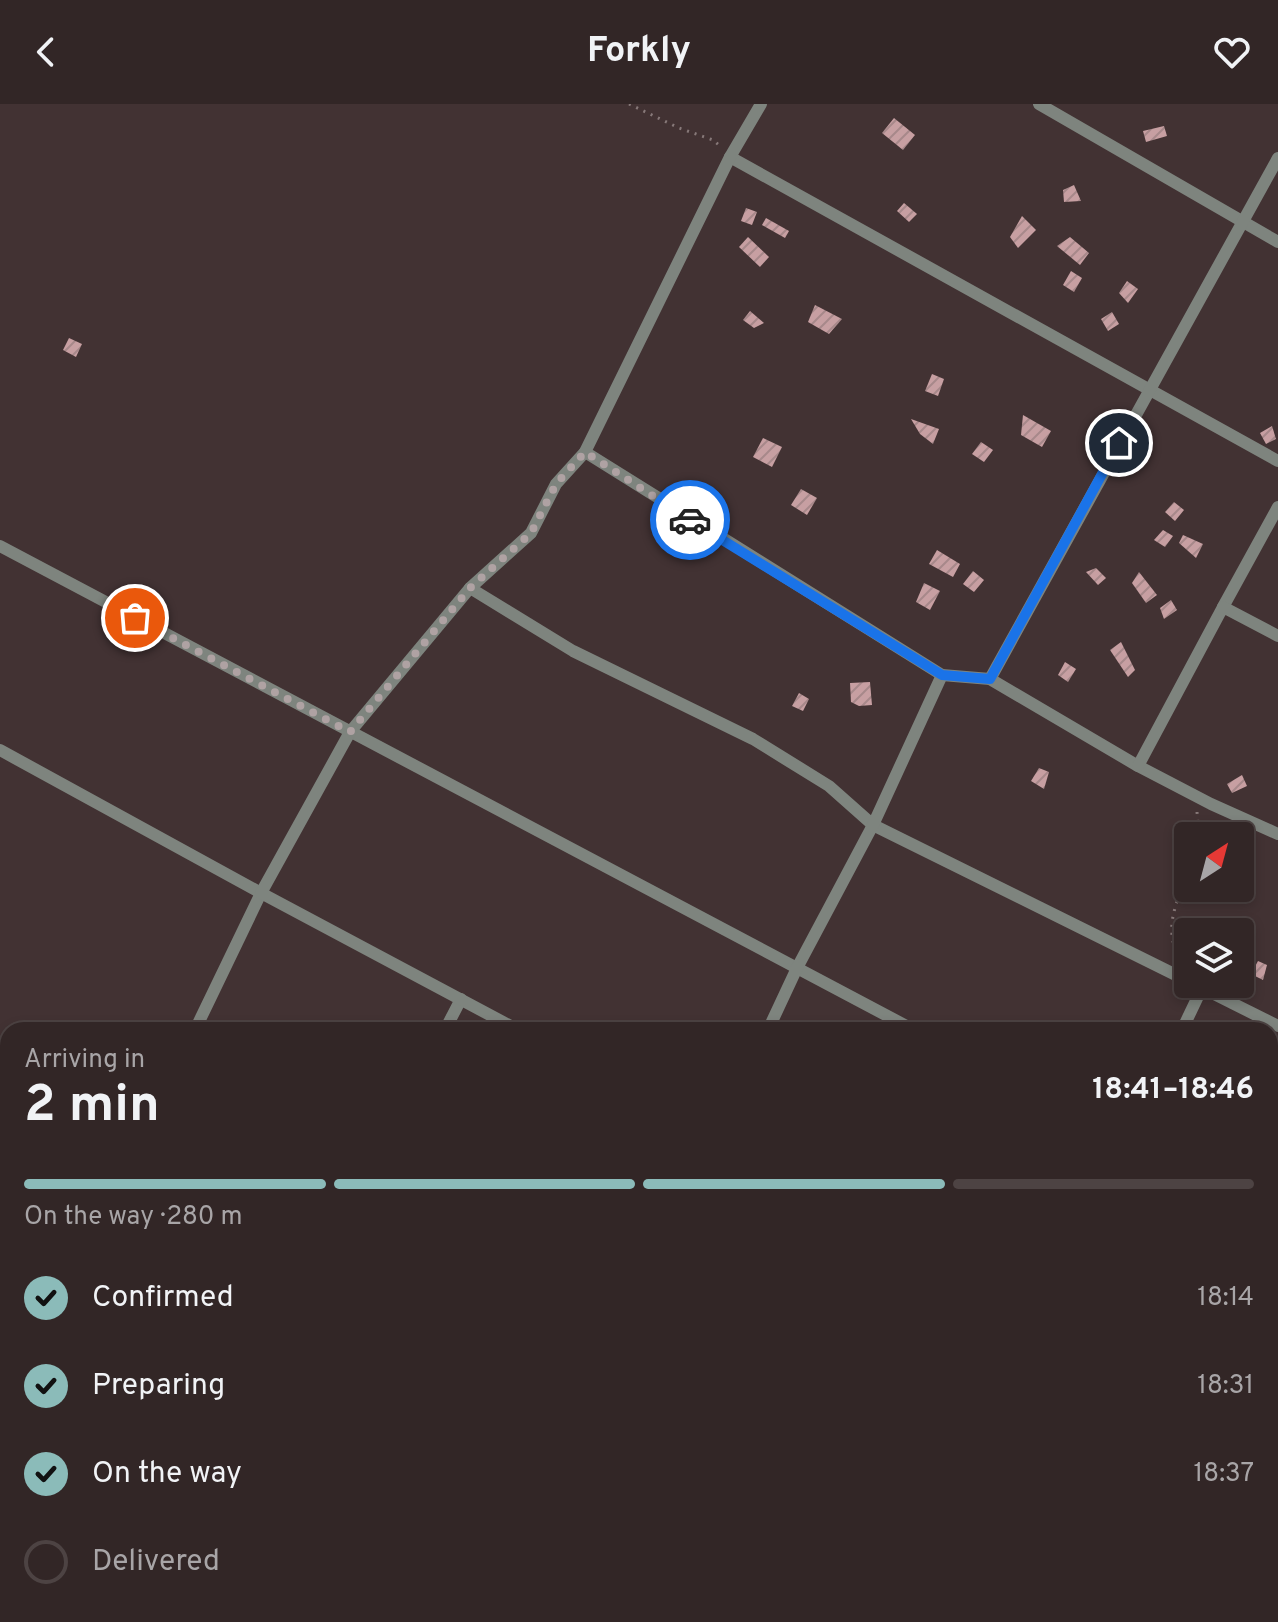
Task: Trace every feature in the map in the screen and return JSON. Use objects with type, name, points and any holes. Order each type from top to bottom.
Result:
[{"type":"street","points":[[199,1022],[261,893],[350,732],[470,588],[531,533],[556,484],[585,452],[730,157],[761,104]]},
{"type":"street","points":[[1039,104],[1278,242]]},
{"type":"street","points":[[730,157],[1278,461]]},
{"type":"street","points":[[990,679],[1278,158]]},
{"type":"street","points":[[585,452],[942,675],[990,679],[1138,766],[1278,834]]},
{"type":"street","points":[[1138,766],[1278,507]]},
{"type":"street","points":[[0,546],[899,1022]]},
{"type":"street","points":[[470,588],[573,651],[753,739],[829,786],[873,825],[1174,974]]},
{"type":"street","points":[[1223,607],[1278,636]]},
{"type":"street","points":[[772,1022],[873,825],[942,675]]},
{"type":"street","points":[[0,750],[503,1022]]},
{"type":"street","points":[[1185,1022],[1194,998]]},
{"type":"street","points":[[1222,998],[1270,1022]]},
{"type":"street","points":[[449,1022],[461,999]]},
{"type":"path","points":[[629,104],[713,140],[730,157]]},
{"type":"path","points":[[1196,796],[1198,822]]},
{"type":"path","points":[[1174,944],[1170,923],[1178,902]]},
{"type":"building","points":[[894,118],[915,135],[903,150],[882,133]]},
{"type":"building","points":[[1164,126],[1167,136],[1146,142],[1143,131]]},
{"type":"building","points":[[1074,185],[1081,201],[1064,202],[1063,190]]},
{"type":"building","points":[[904,203],[917,214],[909,222],[897,211]]},
{"type":"building","points":[[746,208],[757,212],[752,225],[741,221]]},
{"type":"building","points":[[1022,216],[1036,230],[1018,248],[1010,237]]},
{"type":"building","points":[[766,218],[789,231],[785,238],[762,225]]},
{"type":"building","points":[[748,237],[769,257],[760,267],[739,247]]},
{"type":"building","points":[[1070,237],[1089,253],[1080,265],[1057,246]]},
{"type":"building","points":[[1071,271],[1082,278],[1074,292],[1063,285]]},
{"type":"building","points":[[1127,281],[1138,289],[1128,303],[1119,293]]},
{"type":"building","points":[[815,305],[842,319],[829,334],[808,322]]},
{"type":"building","points":[[750,311],[764,323],[754,328],[743,320]]},
{"type":"building","points":[[1112,312],[1119,324],[1108,331],[1101,319]]},
{"type":"building","points":[[69,338],[82,344],[76,357],[63,350]]},
{"type":"building","points":[[932,374],[944,379],[938,396],[925,391]]},
{"type":"building","points":[[1023,415],[1051,431],[1042,447],[1021,435]]},
{"type":"building","points":[[911,419],[939,429],[933,444],[920,434]]},
{"type":"building","points":[[1272,426],[1276,439],[1266,444],[1260,433]]},
{"type":"building","points":[[763,438],[782,447],[772,467],[753,457]]},
{"type":"building","points":[[981,442],[993,450],[984,462],[972,454]]},
{"type":"building","points":[[801,489],[817,498],[807,515],[791,505]]},
{"type":"building","points":[[1174,502],[1184,510],[1175,521],[1165,512]]},
{"type":"building","points":[[1163,530],[1173,536],[1165,547],[1154,540]]},
{"type":"building","points":[[1183,535],[1203,544],[1196,558],[1179,543]]},
{"type":"building","points":[[937,550],[960,564],[953,577],[929,564]]},
{"type":"building","points":[[1096,568],[1106,578],[1098,585],[1086,572]]},
{"type":"building","points":[[973,571],[984,580],[974,592],[963,584]]},
{"type":"building","points":[[1139,572],[1157,595],[1146,603],[1132,583]]},
{"type":"building","points":[[924,583],[940,591],[930,610],[916,602]]},
{"type":"building","points":[[1171,600],[1177,610],[1164,619],[1160,608]]},
{"type":"building","points":[[1121,642],[1135,670],[1128,677],[1110,650]]},
{"type":"building","points":[[1065,662],[1076,669],[1068,682],[1058,675]]},
{"type":"building","points":[[870,682],[872,705],[859,706],[851,702],[850,683]]},
{"type":"building","points":[[799,693],[809,699],[803,711],[792,706]]},
{"type":"building","points":[[1039,768],[1049,772],[1044,789],[1031,781]]},
{"type":"building","points":[[1242,775],[1247,786],[1232,793],[1227,784]]},
{"type":"building","points":[[1258,961],[1267,965],[1263,980],[1254,976]]},
{"type":"way so far","points":[[135,618],[350,732],[470,588],[531,533],[556,484],[585,452],[690,520]]},
{"type":"route","points":[[690,520],[942,675],[990,679],[1119,443]]}]
